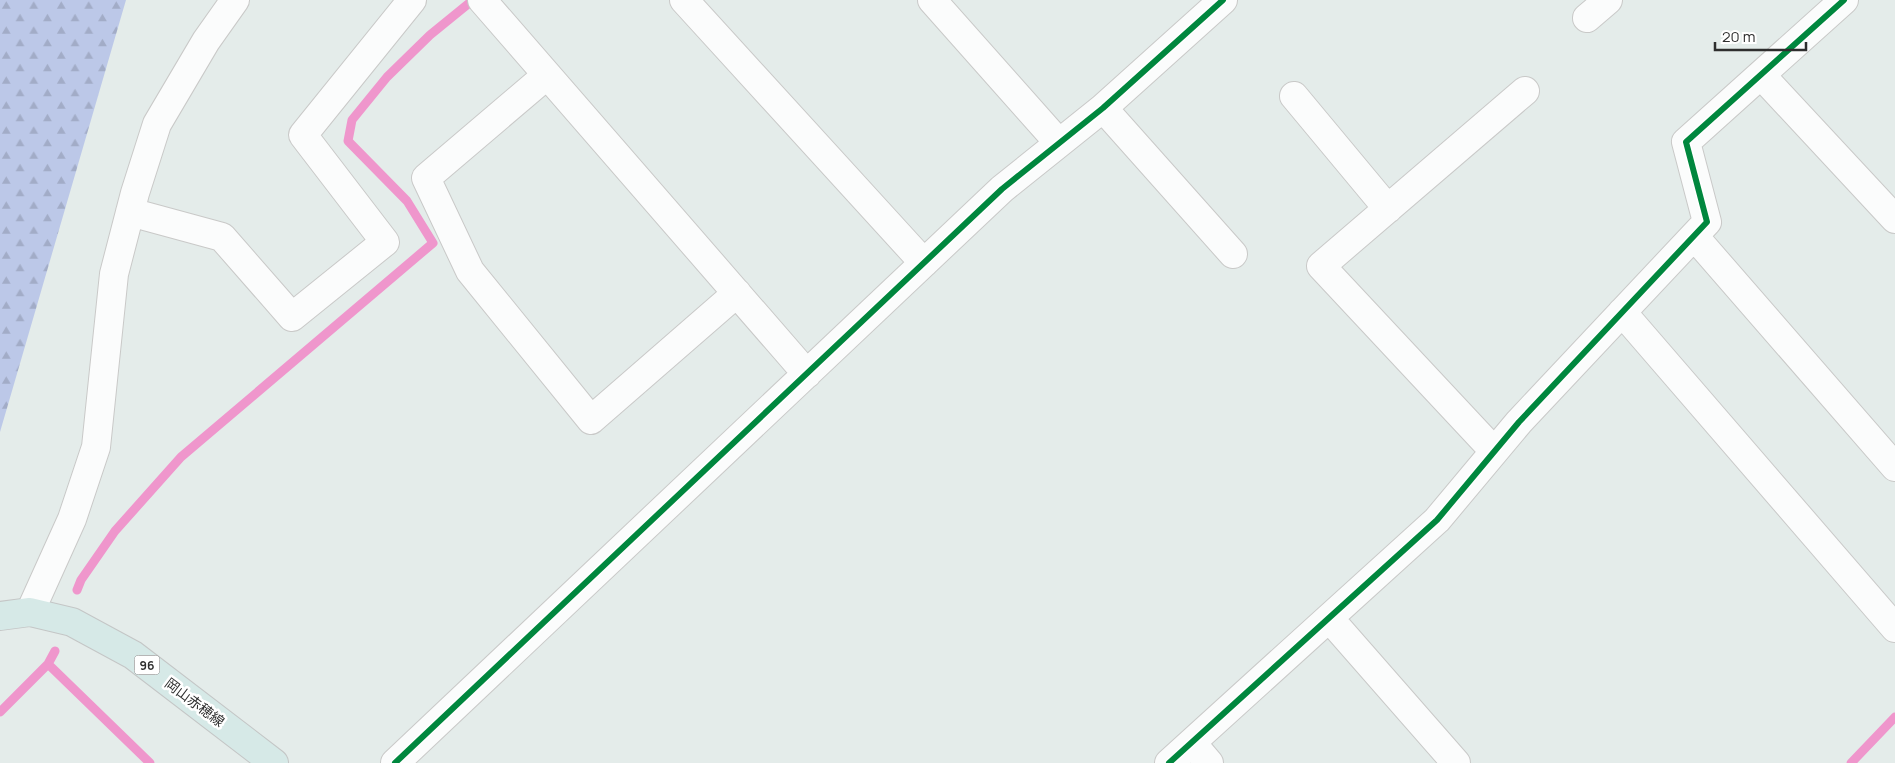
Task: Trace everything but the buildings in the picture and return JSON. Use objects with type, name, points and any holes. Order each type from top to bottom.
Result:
[{"type":"main road","name":"岡山赤穂線","points":[[0,616],[30,612],[72,622],[133,655],[274,763]]},
{"type":"street","points":[[30,612],[72,519],[96,447],[114,274],[156,124],[206,41],[236,0]]},
{"type":"street","points":[[130,212],[222,237],[292,317],[385,242],[303,135],[412,0]]},
{"type":"street","points":[[684,0],[924,263]]},
{"type":"street","points":[[932,0],[1059,143]]},
{"type":"street","points":[[396,763],[1002,189],[1103,108],[1223,0]]},
{"type":"street","points":[[1587,18],[1608,0]]},
{"type":"street","points":[[1169,763],[1437,520],[1519,422],[1707,222],[1686,142],[1844,0]]},
{"type":"street","points":[[483,1],[807,374]]},
{"type":"street","points":[[547,75],[426,178],[470,271],[591,420],[737,293]]},
{"type":"street","points":[[1761,75],[1895,219]]},
{"type":"street","points":[[1494,451],[1321,266],[1525,91]]},
{"type":"street","points":[[1294,96],[1388,209]]},
{"type":"street","points":[[1103,108],[1233,254]]},
{"type":"street","points":[[1694,236],[1895,467]]},
{"type":"street","points":[[1622,312],[1895,628]]},
{"type":"street","points":[[1329,618],[1456,763]]},
{"type":"street","points":[[1192,742],[1210,763]]},
{"type":"green space","points":[[0,0],[126,0],[0,432]]},
{"type":"waterway","points":[[77,590],[81,580],[115,531],[181,457],[433,243],[407,201],[348,141],[352,120],[387,77],[430,35],[473,0]]},
{"type":"waterway","points":[[0,712],[48,664],[55,651]]},
{"type":"waterway","points":[[48,664],[150,763]]},
{"type":"waterway","points":[[1851,763],[1895,717]]},
{"type":"cycle path","points":[[395,763],[1002,189],[1103,108],[1223,0]]},
{"type":"cycle path","points":[[1169,763],[1437,520],[1519,422],[1707,222],[1686,142],[1844,0]]}]
